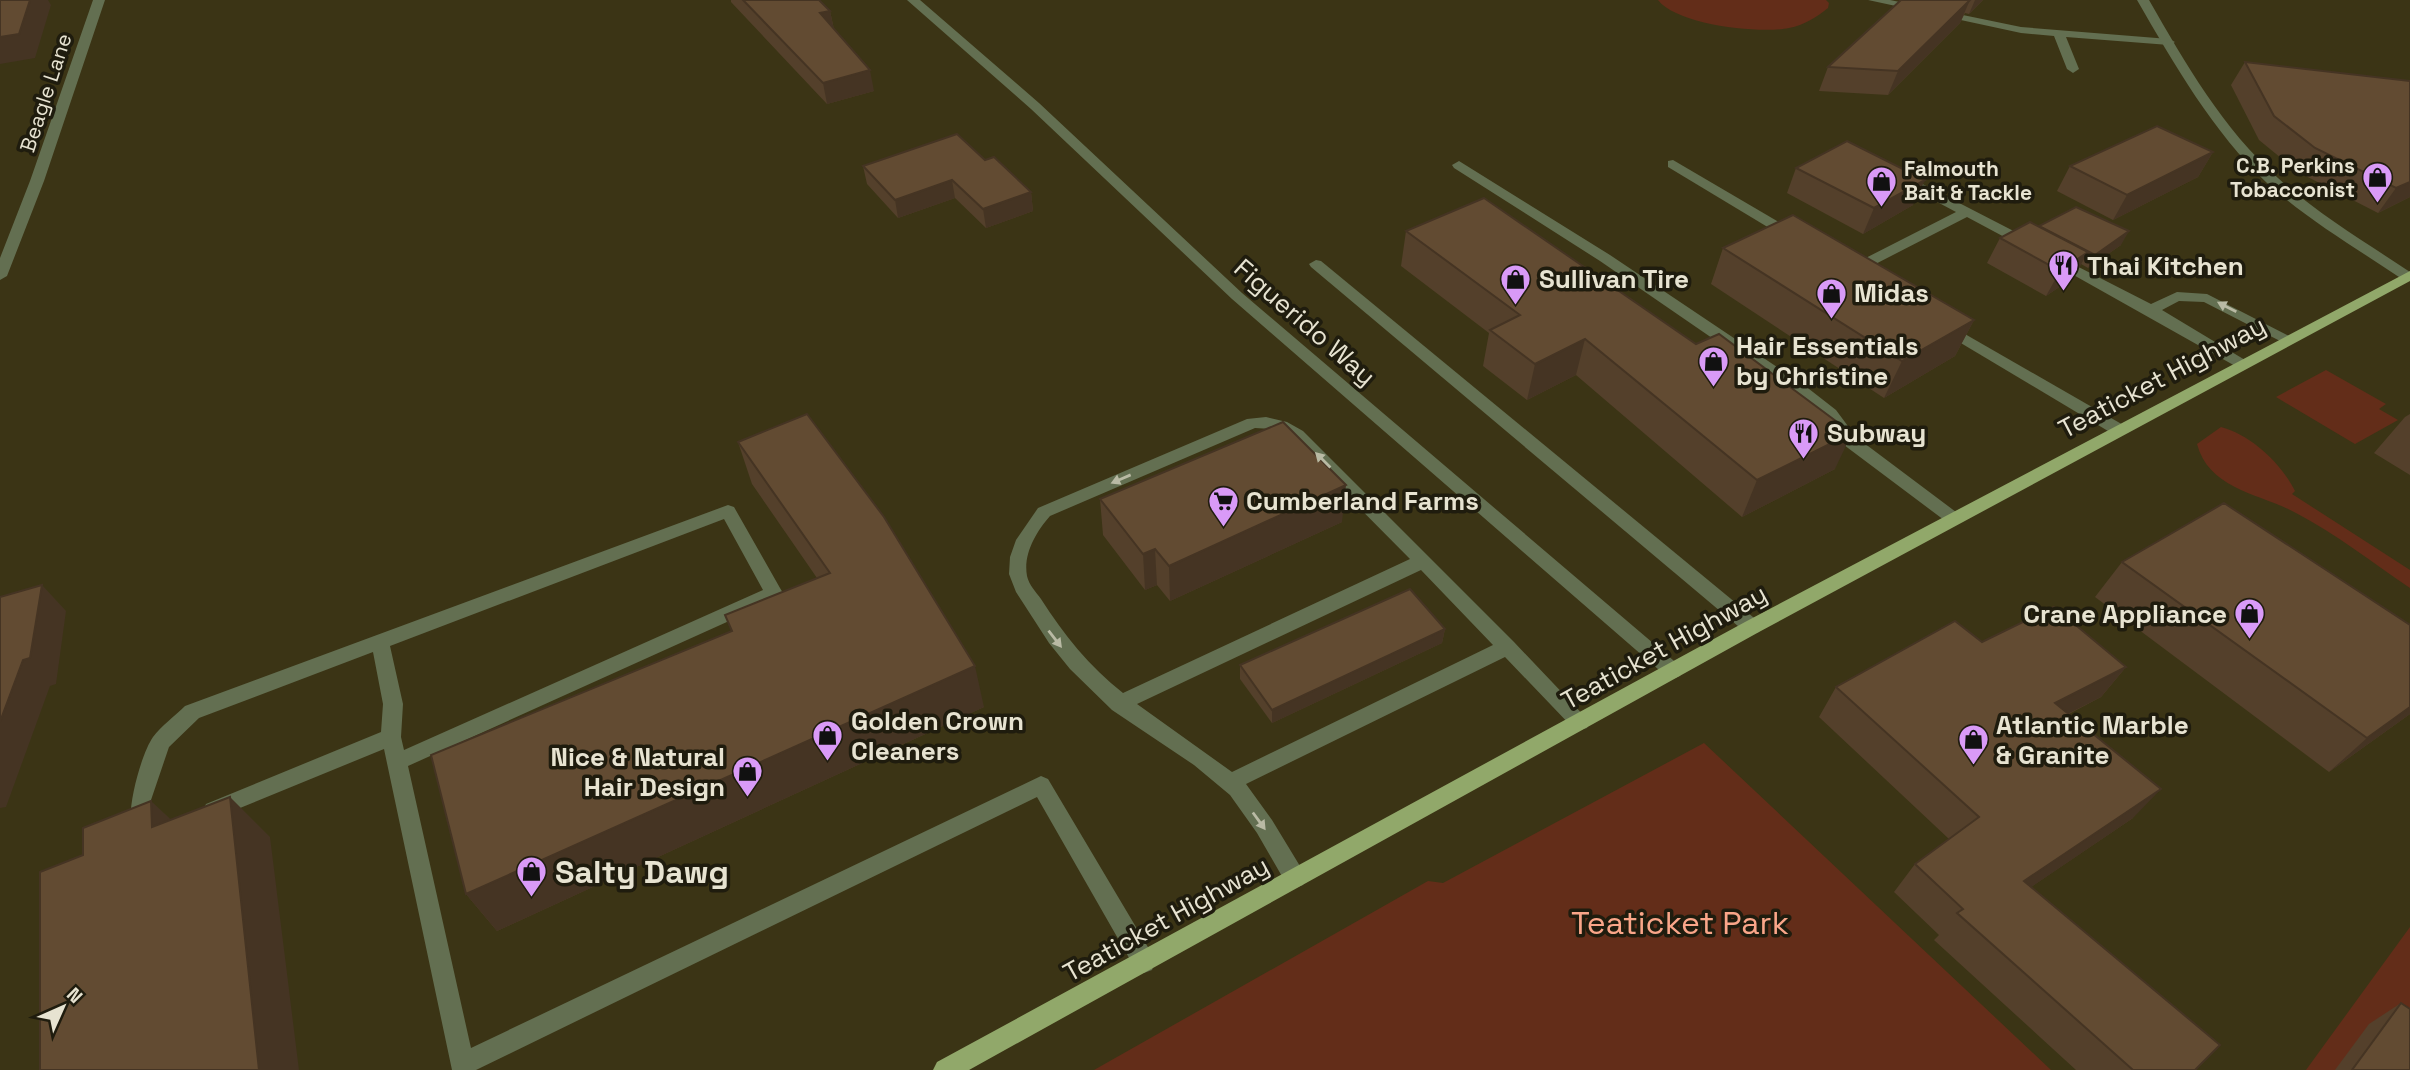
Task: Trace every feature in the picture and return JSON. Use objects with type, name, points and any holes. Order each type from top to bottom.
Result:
[{"type":"main road","name":"Teaticket Highway","points":[[945,1070],[1752,627],[2408,275]]},
{"type":"street","name":"Beagle Lane","points":[[0,276],[37,181],[100,0]]},
{"type":"street","name":"Figuerido Way","points":[[913,0],[1035,106],[1237,296],[1673,671]]},
{"type":"street","points":[[1874,0],[2021,30],[2169,42]]},
{"type":"street","points":[[2143,0],[2219,119],[2272,179],[2408,275]]},
{"type":"street","points":[[2059,32],[2073,69]]},
{"type":"street","points":[[1673,164],[1811,247]]},
{"type":"street","points":[[1459,165],[1605,258],[1798,389],[1830,414],[1850,441],[1954,519]]},
{"type":"street","points":[[1893,173],[2151,310],[2242,363]]},
{"type":"street","points":[[1834,261],[1857,275],[1966,212]]},
{"type":"street","points":[[1316,264],[1752,627]]},
{"type":"street","points":[[2151,310],[2177,296],[2207,298],[2287,339]]},
{"type":"street","points":[[1933,320],[2119,430]]},
{"type":"street","points":[[1296,877],[1231,782],[1119,704],[1083,673],[1048,630],[1018,576],[1022,549],[1030,527],[1044,512],[1253,423],[1268,421],[1285,426],[1423,561],[1580,722]]},
{"type":"street","points":[[165,830],[140,840],[140,803],[160,743],[192,712],[728,511],[774,593],[397,762]]},
{"type":"street","points":[[1119,704],[1423,561]]},
{"type":"street","points":[[380,642],[393,704],[391,737],[464,1067],[1041,785],[1144,962]]},
{"type":"street","points":[[1231,782],[1507,647]]},
{"type":"street","points":[[190,820],[391,737]]},
{"type":"green space","points":[[1658,0],[1826,0],[1829,3],[1828,8],[1800,25],[1759,30],[1720,26],[1682,16]]},
{"type":"green space","points":[[2326,370],[2386,404],[2379,409],[2398,420],[2355,444],[2276,397]]},
{"type":"green space","points":[[2221,427],[2243,436],[2264,452],[2282,470],[2295,491],[2292,494],[2410,570],[2410,588],[2311,521],[2238,489],[2213,472],[2203,459],[2197,444]]},
{"type":"green space","name":"Teaticket Park","points":[[1704,743],[2051,1070],[1094,1070],[1428,881],[1443,883]]},
{"type":"green space","points":[[2410,927],[2410,1070],[2306,1070]]},
{"type":"building","points":[[0,0],[30,0],[19,34],[0,37]]},
{"type":"building","points":[[743,0],[819,0],[830,11],[820,13],[870,70],[823,83]]},
{"type":"building","points":[[1901,0],[1970,0],[1898,71],[1828,67]]},
{"type":"building","points":[[2245,62],[2410,81],[2410,182],[2396,188],[2315,148],[2274,116]]},
{"type":"building","points":[[2157,126],[2213,152],[2127,195],[2070,166]]},
{"type":"building","points":[[957,134],[985,160],[994,157],[1031,192],[983,209],[952,180],[895,200],[863,166]]},
{"type":"building","points":[[1847,141],[1925,180],[1874,208],[1796,168]]},
{"type":"building","points":[[1484,198],[1696,344],[1719,334],[1852,433],[1757,480],[1585,339],[1535,364],[1490,330],[1520,315],[1406,231]]},
{"type":"building","points":[[2076,207],[2129,231],[2095,255],[2039,226]]},
{"type":"building","points":[[1793,215],[1974,320],[1902,361],[1723,248]]},
{"type":"building","points":[[2030,222],[2088,252],[2060,271],[2000,238]]},
{"type":"building","points":[[807,414],[884,517],[975,666],[466,894],[431,755],[732,631],[725,615],[830,573],[738,442]]},
{"type":"building","points":[[1283,422],[1346,485],[1169,566],[1155,549],[1143,554],[1100,499]]},
{"type":"building","points":[[2224,503],[2410,625],[2410,707],[2367,738],[2122,562]]},
{"type":"building","points":[[42,585],[30,658],[23,660],[0,722],[0,597]]},
{"type":"building","points":[[1410,589],[1445,629],[1272,710],[1240,665]]},
{"type":"building","points":[[2054,607],[2126,667],[2055,703],[2161,789],[2024,881],[2220,1045],[2195,1070],[2133,1070],[1957,913],[1963,909],[1915,864],[1979,817],[1836,687],[1955,621],[1982,642]]},
{"type":"building","points":[[230,797],[259,1070],[40,1070],[40,872],[83,855],[83,828],[151,801],[152,827]]},
{"type":"building","points":[[2401,1003],[2410,1009],[2410,1070],[2352,1070]]},
{"type":"place","name":"C.B. Perkins Tobacconist","points":[[2378,205]]},
{"type":"place","name":"Falmouth Bait & Tackle","points":[[1881,208]]},
{"type":"place","name":"Thai Kitchen","points":[[2064,293]]},
{"type":"place","name":"Sullivan Tire","points":[[1516,306]]},
{"type":"place","name":"Midas","points":[[1831,320]]},
{"type":"place","name":"Hair Essentials by Christine","points":[[1713,388]]},
{"type":"place","name":"Subway","points":[[1804,460]]},
{"type":"place","name":"Cumberland Farms","points":[[1223,528]]},
{"type":"place","name":"Crane Appliance","points":[[2250,641]]},
{"type":"place","name":"Golden Crown Cleaners","points":[[828,763]]},
{"type":"place","name":"Atlantic Marble & Granite","points":[[1973,767]]},
{"type":"place","name":"Nice & Natural Hair Design","points":[[748,799]]},
{"type":"place","name":"Salty Dawg","points":[[532,899]]}]
